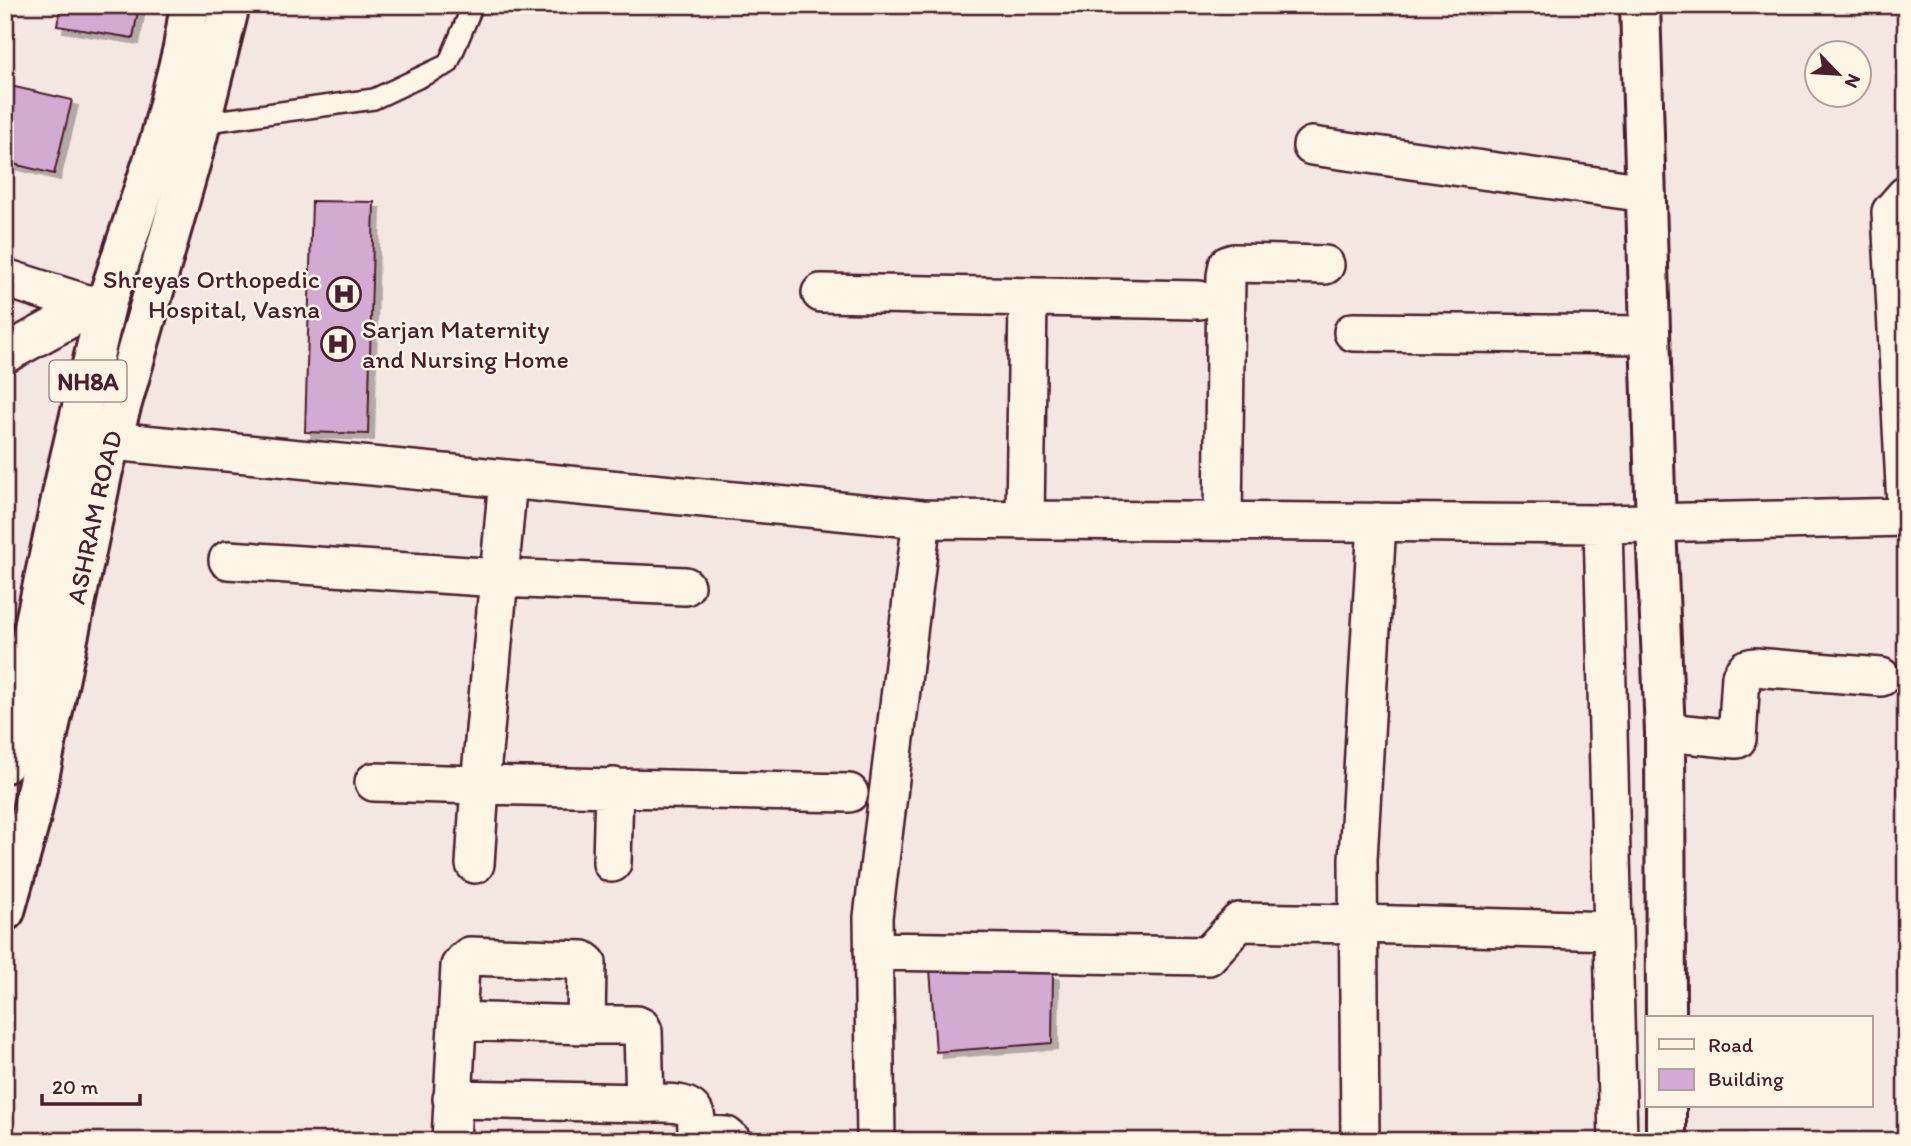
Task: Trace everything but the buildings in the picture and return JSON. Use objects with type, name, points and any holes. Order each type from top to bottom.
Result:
[{"type":"main road","name":"ASHRAM ROAD","points":[[5,763],[100,304],[160,140],[183,48],[190,5]]},
{"type":"main road","name":"ASHRAM ROAD","points":[[5,911],[30,821],[103,470],[201,123],[230,5]]},
{"type":"main road","points":[[1640,5],[1665,732],[1666,1016]]},
{"type":"main road","points":[[1666,1108],[1666,1141]]},
{"type":"street","points":[[1312,146],[1646,193]]},
{"type":"street","points":[[1906,194],[1891,212],[1906,505]]},
{"type":"street","points":[[1223,521],[1228,265],[1325,265]]},
{"type":"street","points":[[5,278],[100,304]]},
{"type":"street","points":[[821,293],[1199,300]]},
{"type":"street","points":[[1025,520],[1028,298]]},
{"type":"street","points":[[5,354],[100,304]]},
{"type":"street","points":[[1353,332],[1650,335]]},
{"type":"street","points":[[112,441],[922,519],[1656,524],[1906,517]]},
{"type":"street","points":[[475,864],[508,479]]},
{"type":"street","points":[[876,1141],[873,917],[922,519]]},
{"type":"street","points":[[1360,1141],[1358,859],[1377,522]]},
{"type":"street","points":[[1603,524],[1618,1141]]},
{"type":"street","points":[[228,560],[499,578],[685,586]]},
{"type":"street","points":[[1665,732],[1737,740],[1741,676],[1746,669],[1754,667],[1881,677]]},
{"type":"street","points":[[374,782],[849,793]]},
{"type":"street","points":[[612,863],[614,787]]},
{"type":"street","points":[[873,951],[1208,956],[1239,922],[1613,931]]},
{"type":"street","points":[[451,1141],[460,966],[464,961],[470,956],[583,960],[587,963],[586,1025]]},
{"type":"street","points":[[457,1021],[637,1025],[643,1031],[645,1103]]},
{"type":"street","points":[[452,1099],[683,1105],[695,1116],[697,1133],[726,1136],[732,1141]]},
{"type":"street","points":[[427,1141],[452,1099]]},
{"type":"lane","points":[[201,123],[374,99],[447,64],[473,5]]},
{"type":"place","name":"Shreyas Orthopedic Hospital, Vasna","points":[[344,294]]},
{"type":"place","name":"Sarjan Maternity and Nursing Home","points":[[338,344]]}]
